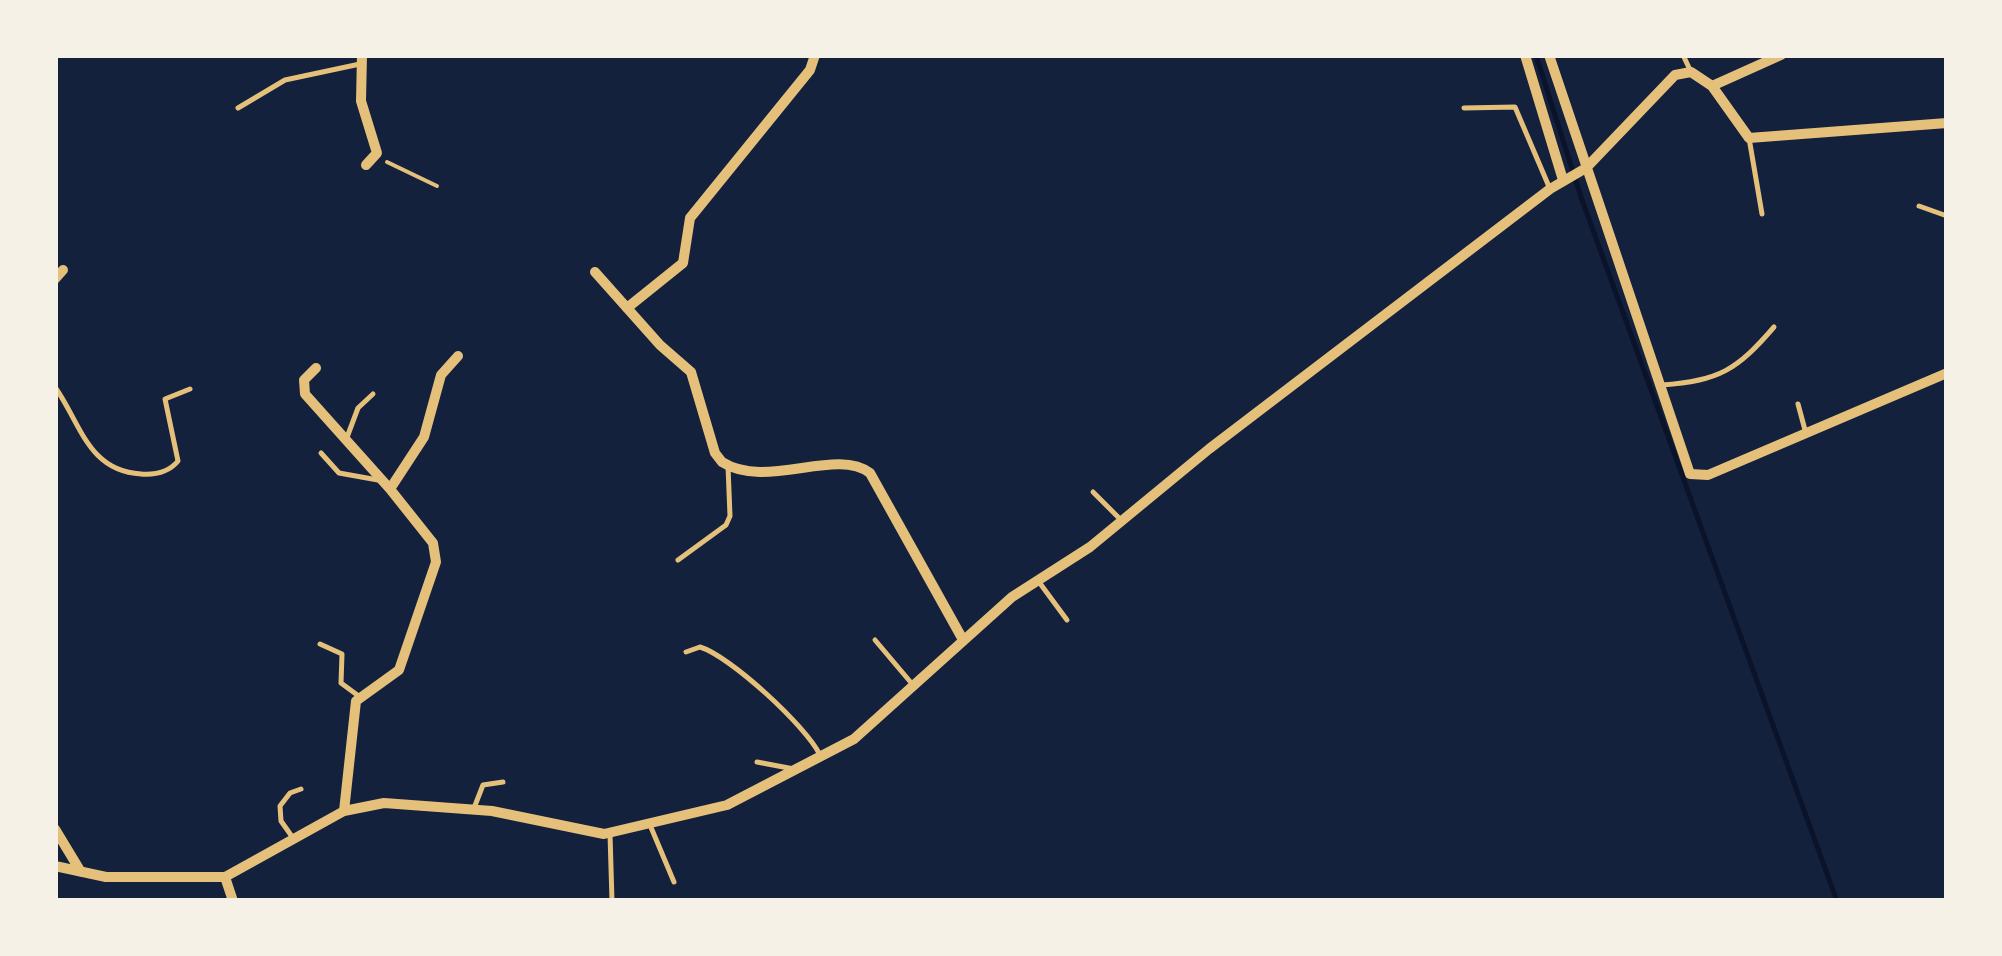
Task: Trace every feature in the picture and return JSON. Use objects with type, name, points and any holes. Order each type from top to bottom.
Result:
[{"type":"street","points":[[627,308],[683,263],[690,218],[810,70],[815,55]]},
{"type":"street","points":[[1525,55],[1564,179]]},
{"type":"street","points":[[1548,55],[1583,170],[1685,467],[1696,477],[1947,373]]},
{"type":"street","points":[[1712,86],[1780,55]]},
{"type":"street","points":[[362,59],[361,101],[376,156],[366,166]]},
{"type":"street","points":[[55,866],[106,877],[226,878],[344,812],[384,803],[474,808],[581,832],[610,833],[727,805],[821,758],[871,726],[962,638],[1122,521],[1550,189],[1583,170],[1675,75],[1691,72],[1712,86],[1749,138],[1947,122]]},
{"type":"street","points":[[595,272],[691,372],[715,453],[728,466],[786,472],[850,463],[870,473],[962,638]]},
{"type":"street","points":[[386,485],[424,437],[441,375],[458,356]]},
{"type":"street","points":[[316,368],[304,380],[305,394],[432,543],[436,562],[399,670],[387,682],[360,697],[344,812]]},
{"type":"street","points":[[55,829],[81,873]]},
{"type":"street","points":[[226,878],[233,901]]},
{"type":"lane","points":[[1684,55],[1691,72]]},
{"type":"lane","points":[[238,108],[285,80],[362,59]]},
{"type":"lane","points":[[1464,108],[1516,107],[1550,189]]},
{"type":"lane","points":[[1749,138],[1762,214]]},
{"type":"lane","points":[[1919,206],[1947,216]]},
{"type":"lane","points":[[1659,386],[1710,379],[1740,365],[1774,327]]},
{"type":"lane","points":[[55,387],[97,458],[109,468],[144,474],[162,472],[178,462],[179,450],[165,400],[168,394],[190,389]]},
{"type":"lane","points":[[344,442],[358,408],[373,394]]},
{"type":"lane","points":[[1798,404],[1806,433]]},
{"type":"lane","points":[[321,453],[340,473],[386,485]]},
{"type":"lane","points":[[678,560],[726,524],[730,516],[728,466]]},
{"type":"lane","points":[[1093,492],[1122,521]]},
{"type":"lane","points":[[1038,581],[1067,620]]},
{"type":"lane","points":[[875,640],[913,685]]},
{"type":"lane","points":[[320,644],[342,654],[341,683],[360,697]]},
{"type":"lane","points":[[686,652],[700,647],[724,658],[806,731],[821,758]]},
{"type":"lane","points":[[756,762],[797,770]]},
{"type":"lane","points":[[474,808],[483,785],[502,782]]},
{"type":"lane","points":[[294,841],[279,813],[282,799],[302,789]]},
{"type":"lane","points":[[650,826],[674,882]]},
{"type":"lane","points":[[610,833],[612,901]]},
{"type":"path","points":[[376,156],[437,186]]},
{"type":"waterway","points":[[1536,55],[1581,197],[1837,901]]}]
